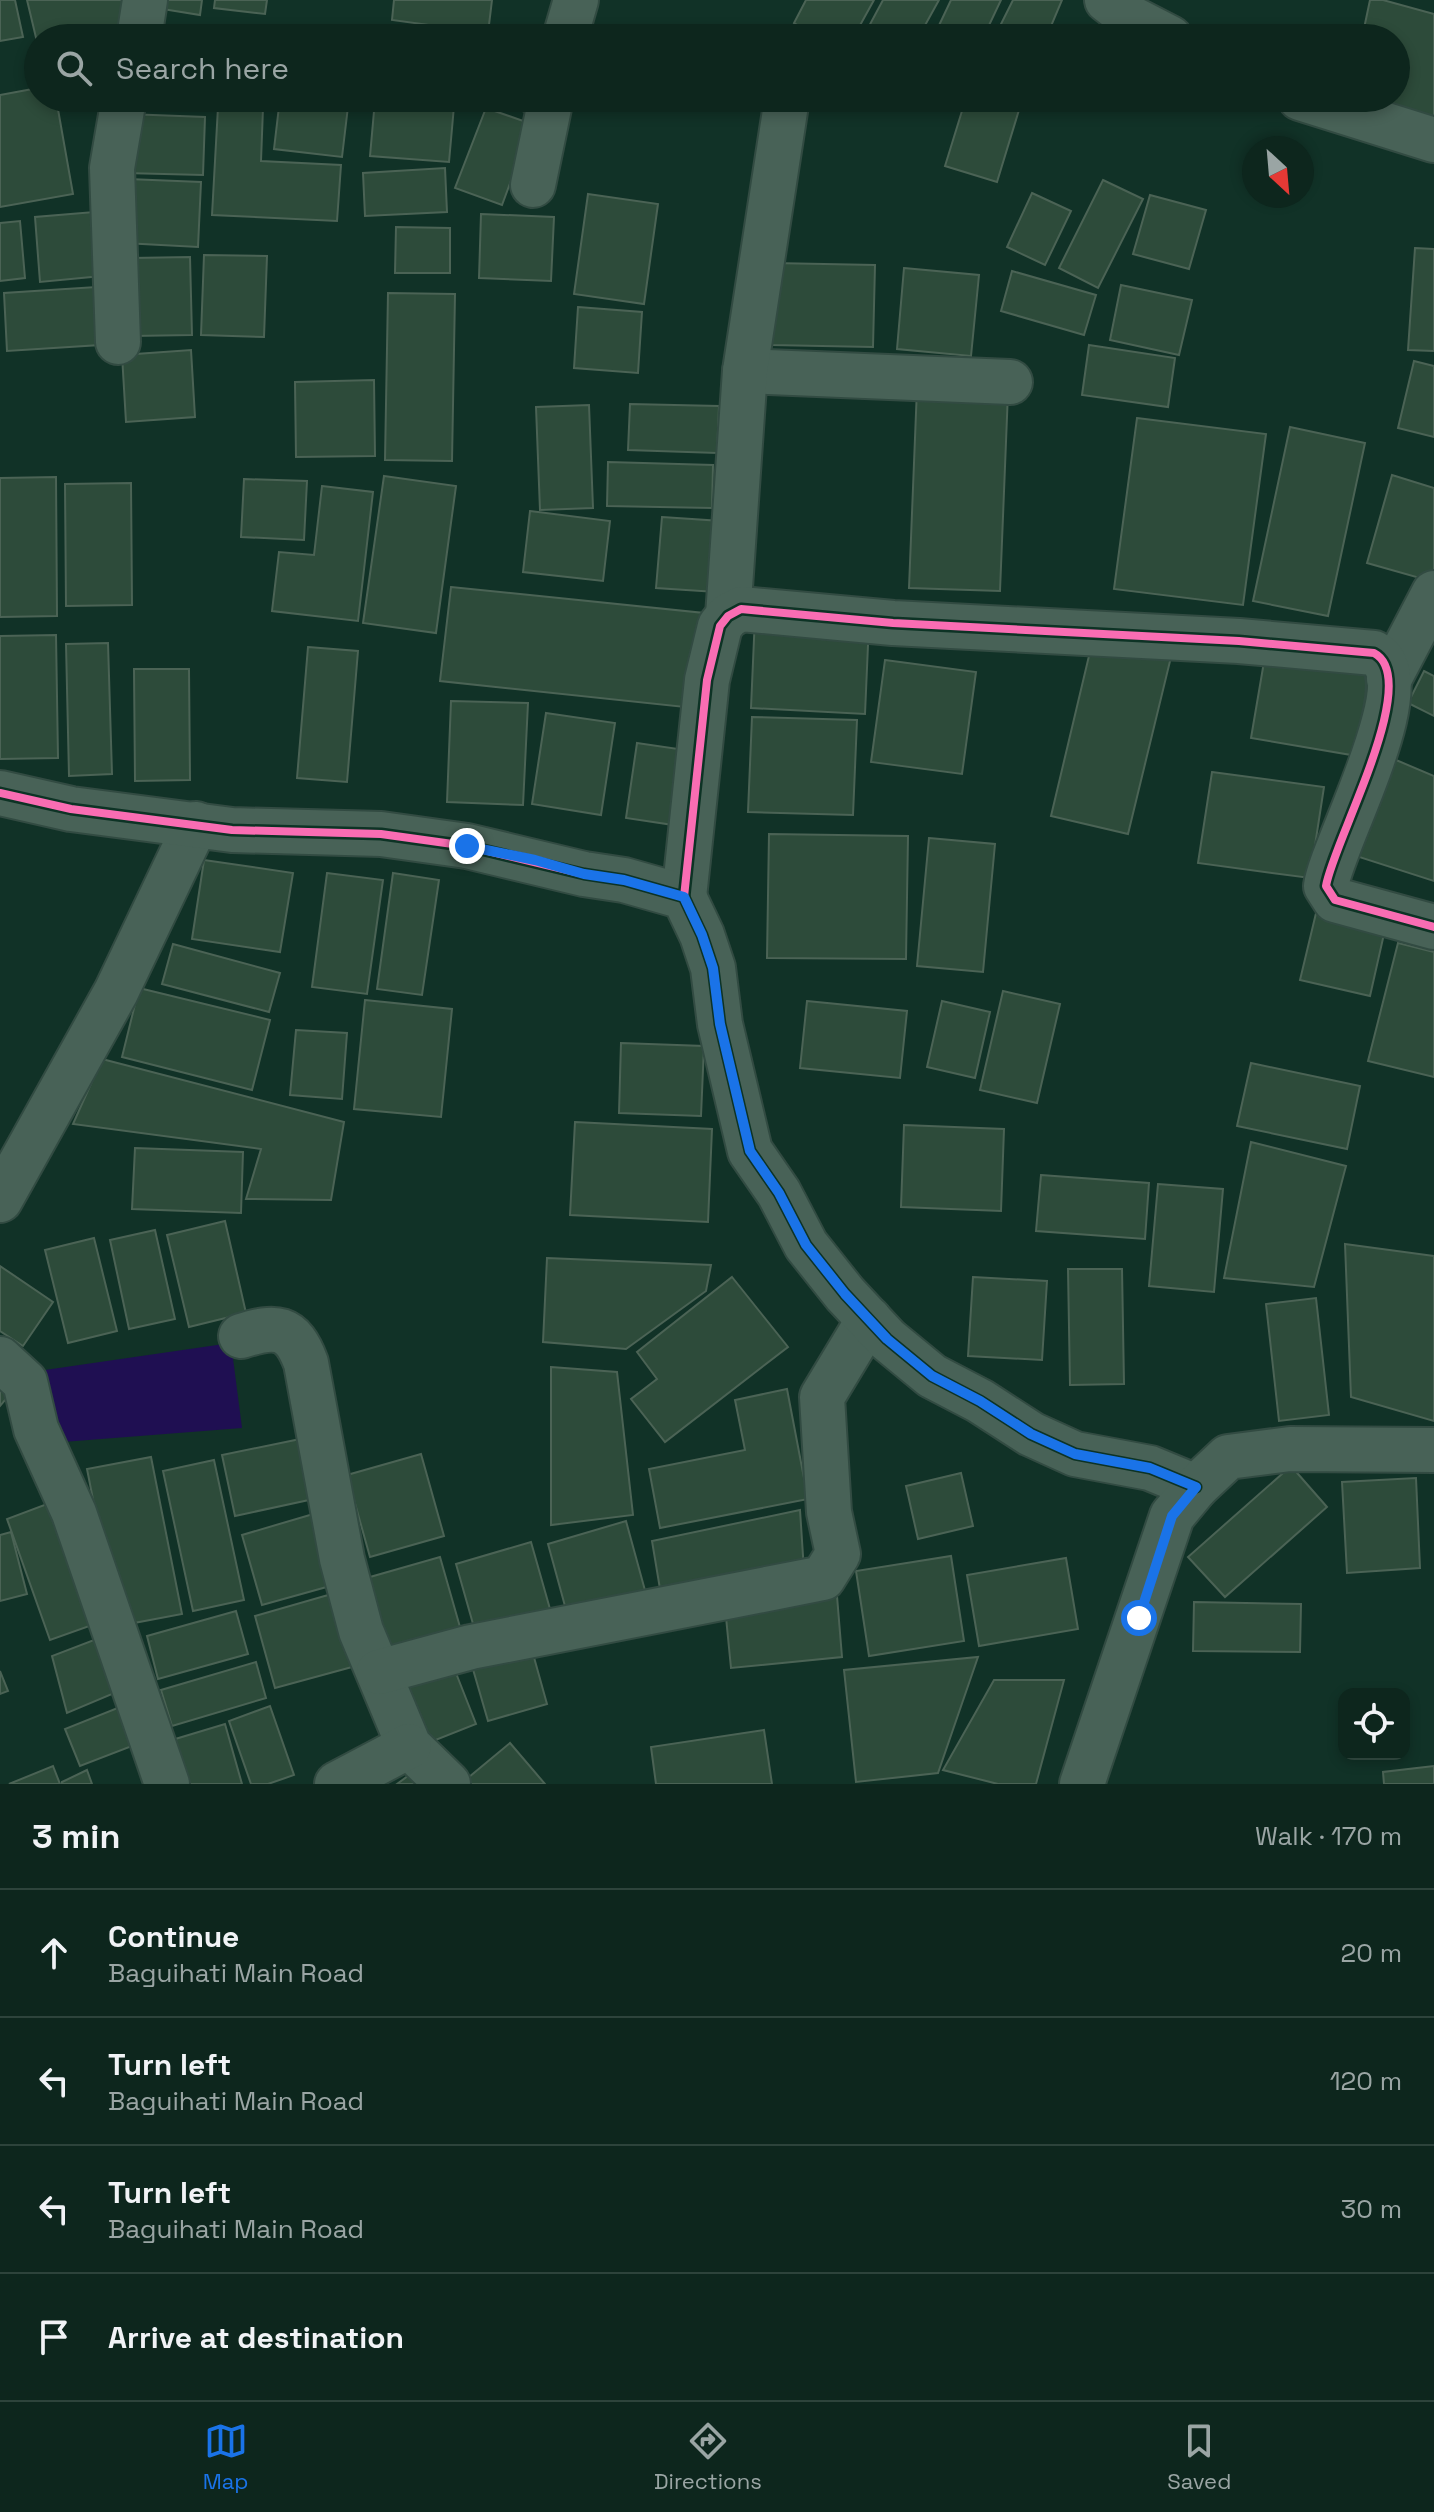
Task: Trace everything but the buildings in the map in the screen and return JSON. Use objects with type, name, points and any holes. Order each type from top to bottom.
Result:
[{"type":"street","points":[[141,24],[145,0]]},
{"type":"street","points":[[569,24],[576,0]]},
{"type":"street","points":[[1107,0],[1143,24]]},
{"type":"street","points":[[118,342],[112,168],[122,112]]},
{"type":"street","points":[[533,185],[548,112]]},
{"type":"street","points":[[728,616],[745,371],[785,112]]},
{"type":"street","points":[[1345,112],[1434,140]]},
{"type":"street","points":[[745,371],[1010,382]]},
{"type":"street","points":[[1389,679],[1434,593]]},
{"type":"street","points":[[1196,1487],[1150,1468],[1075,1454],[1031,1434],[980,1401],[932,1376],[887,1339],[845,1294],[806,1245],[779,1193],[750,1151],[720,1024],[713,968],[684,897],[707,680],[720,626],[728,616],[741,609],[893,623],[1239,641],[1374,653],[1387,664],[1387,706],[1369,772],[1326,886],[1335,900],[1434,927]]},
{"type":"street","points":[[1389,679],[1434,644]]},
{"type":"street","points":[[0,793],[71,809],[232,830],[381,834],[467,846],[584,874],[624,880],[684,897]]},
{"type":"street","points":[[0,1200],[116,992],[196,824]]},
{"type":"street","points":[[379,1672],[471,1647],[823,1578],[838,1554],[829,1512],[822,1397],[869,1319]]},
{"type":"street","points":[[241,1336],[267,1328],[286,1332],[299,1343],[306,1363],[342,1559],[361,1631],[409,1746],[448,1784]]},
{"type":"street","points":[[0,1359],[25,1382],[36,1429],[74,1513],[167,1784]]},
{"type":"street","points":[[1082,1784],[1172,1516],[1196,1487],[1228,1457],[1290,1449],[1434,1450]]},
{"type":"street","points":[[337,1784],[409,1746]]},
{"type":"shaded area","points":[[231,1343],[242,1428],[50,1443],[38,1371]]},
{"type":"cycle path","points":[[684,897],[707,680],[720,626],[728,616],[741,609],[893,623],[1239,641],[1374,653],[1387,669],[1388,694],[1382,727],[1326,886],[1335,900],[1434,927]]},
{"type":"cycle path","points":[[0,793],[71,809],[232,830],[381,834],[467,846],[584,874],[624,880],[684,897],[713,968],[720,1024],[750,1151],[779,1193],[806,1245],[845,1294],[887,1339],[932,1376],[980,1401],[1031,1434],[1075,1454],[1150,1468],[1196,1487]]},
{"type":"route","points":[[467,846],[584,874],[624,880],[684,897],[713,968],[720,1024],[750,1151],[779,1193],[806,1245],[845,1294],[887,1339],[932,1376],[980,1401],[1031,1434],[1075,1454],[1150,1468],[1196,1487],[1172,1516],[1139,1618]]}]
